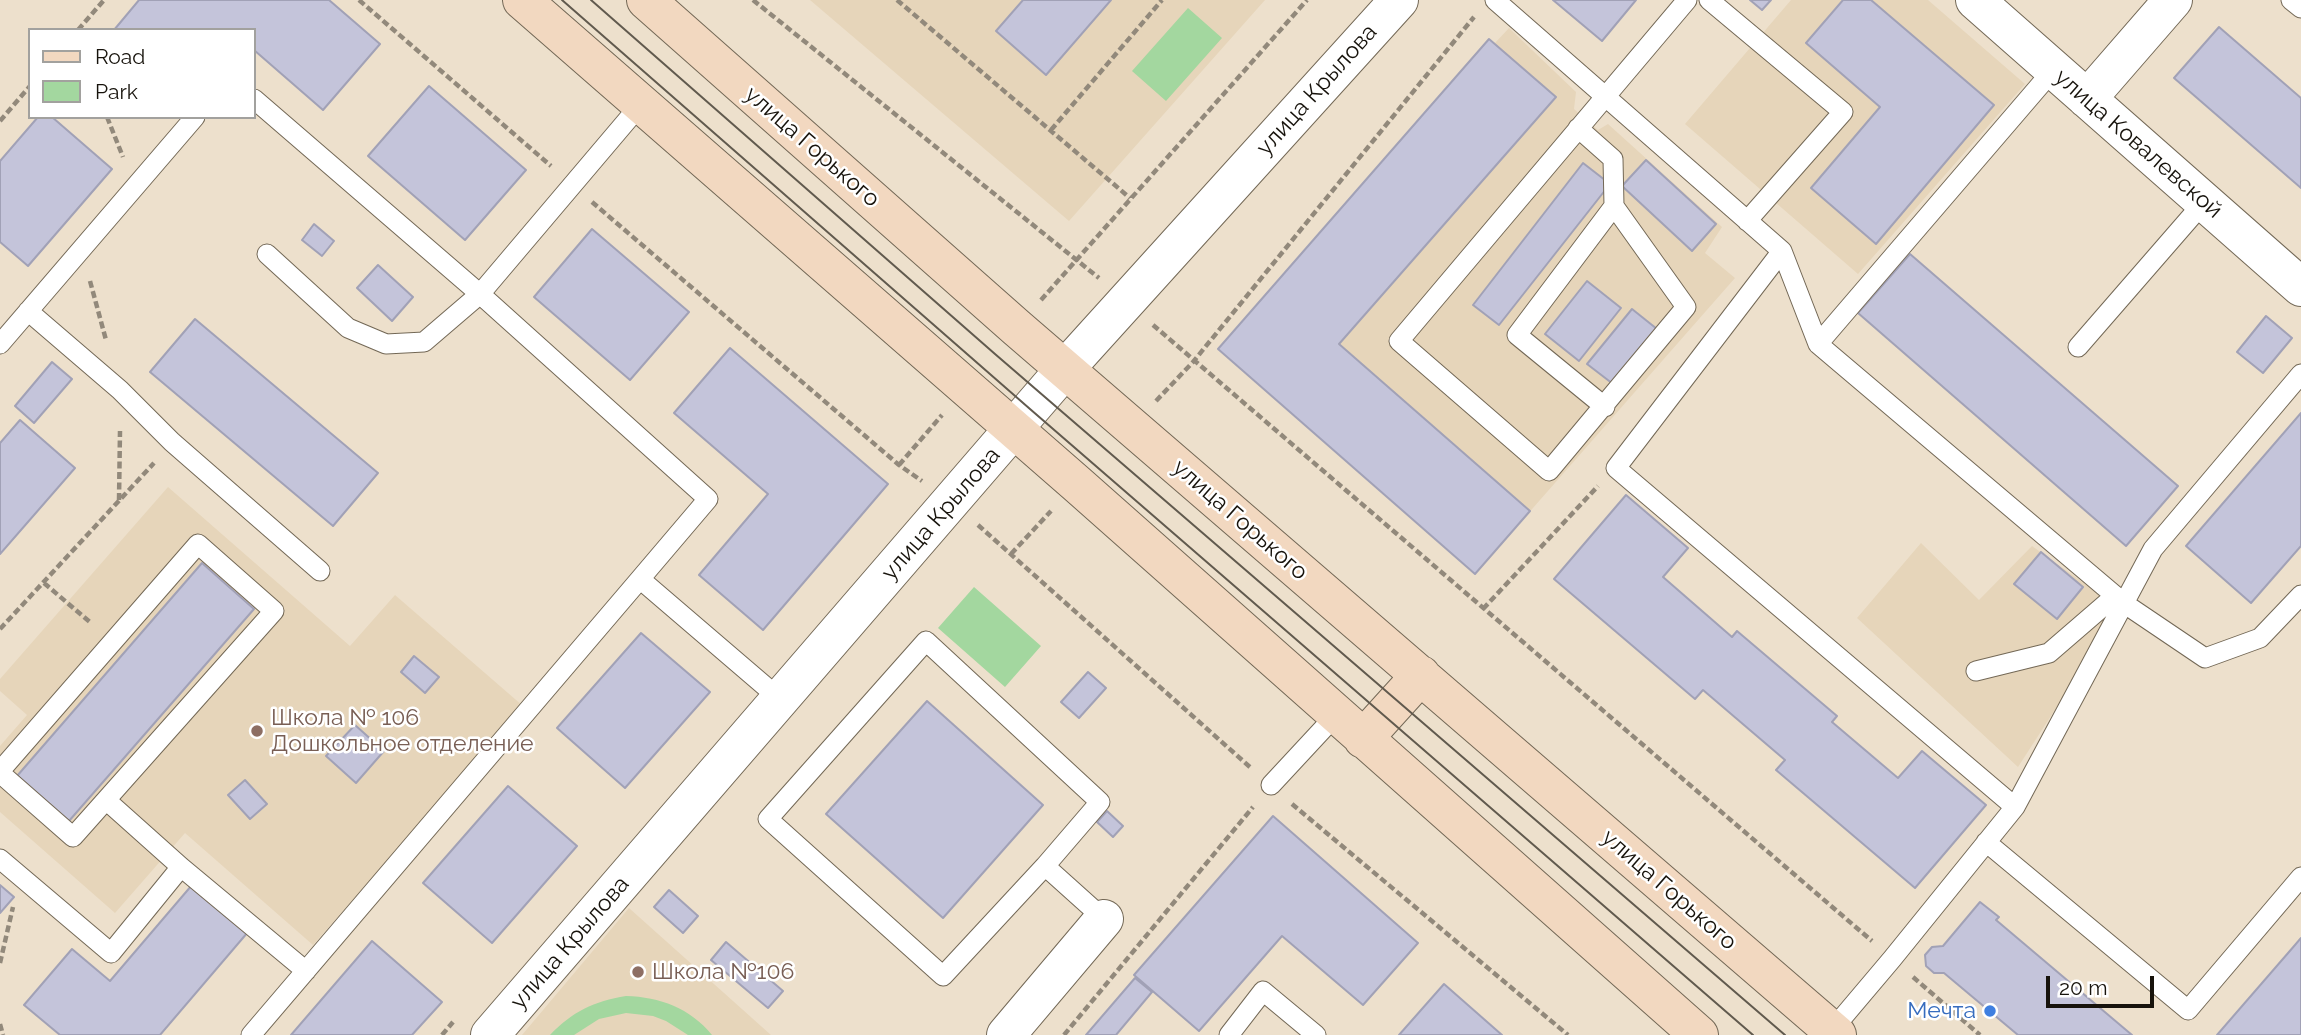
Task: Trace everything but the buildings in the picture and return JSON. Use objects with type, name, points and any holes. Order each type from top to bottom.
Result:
[{"type":"main road","points":[[522,0],[1077,484],[1699,1035]]},
{"type":"main road","name":"улица Горького","points":[[646,0],[1017,328],[1834,1033]]},
{"type":"main road","points":[[1349,727],[1421,675]]},
{"type":"street","name":"улица Крылова","points":[[490,1035],[1065,369],[1399,0]]},
{"type":"street","name":"улица Ковалевской","points":[[1975,0],[2301,287]]},
{"type":"street","points":[[2087,99],[2172,0]]},
{"type":"street","points":[[1006,1035],[1104,919]]},
{"type":"lane","points":[[1578,128],[1613,159],[1614,206],[1686,307],[1549,471],[1399,341],[1578,128],[1605,96],[1687,0]]},
{"type":"lane","points":[[1709,0],[1843,112],[1747,221]]},
{"type":"lane","points":[[2291,0],[2301,8]]},
{"type":"lane","points":[[1487,5],[1605,96],[1782,251],[1818,344],[2120,600],[2205,658],[2260,638],[2301,595]]},
{"type":"lane","points":[[1818,344],[2054,69]]},
{"type":"lane","points":[[251,1035],[708,499],[480,294],[256,101]]},
{"type":"lane","points":[[267,254],[348,328],[386,344],[424,342],[480,294],[641,104]]},
{"type":"lane","points":[[0,344],[193,119]]},
{"type":"lane","points":[[2078,347],[2204,202]]},
{"type":"lane","points":[[1605,407],[1517,335],[1614,206]]},
{"type":"lane","points":[[1782,251],[1616,468],[2015,807]]},
{"type":"lane","points":[[28,311],[120,390],[172,442],[320,570]]},
{"type":"lane","points":[[1834,1033],[2015,807],[2120,600],[2153,549],[2301,374]]},
{"type":"lane","points":[[198,544],[274,611],[73,837],[0,772],[114,642],[198,544]]},
{"type":"lane","points":[[640,579],[780,699]]},
{"type":"lane","points":[[1976,671],[2049,653],[2120,600]]},
{"type":"lane","points":[[926,640],[1100,802],[1045,866],[943,976],[768,819],[926,640]]},
{"type":"lane","points":[[1271,785],[1349,727]]},
{"type":"lane","points":[[106,800],[181,867],[306,971]]},
{"type":"lane","points":[[1986,842],[2188,1010],[2301,877]]},
{"type":"lane","points":[[0,859],[111,953],[181,867]]},
{"type":"lane","points":[[1045,866],[1104,919]]},
{"type":"lane","points":[[1229,1035],[1263,991],[1316,1035]]},
{"type":"path","points":[[80,28],[104,0]]},
{"type":"path","points":[[753,0],[1126,300],[1193,362],[1980,1035]]},
{"type":"path","points":[[897,0],[1130,198]]},
{"type":"path","points":[[1051,130],[1163,0]]},
{"type":"path","points":[[1017,328],[1076,258],[1307,0]]},
{"type":"path","points":[[1131,427],[1193,362],[1487,5]]},
{"type":"path","points":[[0,121],[28,88]]},
{"type":"path","points":[[108,119],[135,187]]},
{"type":"path","points":[[899,465],[965,388]]},
{"type":"path","points":[[0,629],[172,442]]},
{"type":"path","points":[[1483,609],[1616,468]]},
{"type":"path","points":[[1011,554],[1077,484]]},
{"type":"path","points":[[44,583],[114,642]]},
{"type":"path","points":[[1064,1035],[1271,785]]},
{"type":"path","points":[[0,962],[21,876]]},
{"type":"path","points":[[0,1024],[4,1035]]},
{"type":"shaded area","points":[[810,0],[1265,0],[1069,221]]},
{"type":"shaded area","points":[[1791,0],[1928,0],[2025,84],[1858,274],[1685,124]]},
{"type":"shaded area","points":[[1509,28],[1576,92],[1574,109],[1598,130],[1608,124],[1722,227],[1705,253],[1735,278],[1475,574],[1218,349],[1489,39],[1495,43]]},
{"type":"shaded area","name":"Школа № 106 Дошкольное отделение","points":[[168,487],[350,646],[395,595],[523,706],[313,945],[185,833],[115,913],[0,812],[0,746],[27,715],[0,691],[0,679]]},
{"type":"shaded area","points":[[1921,543],[1979,600],[2032,546],[2120,609],[2018,767],[1857,618]]},
{"type":"shaded area","name":"Школа №106","points":[[629,908],[771,1035],[522,1035]]},
{"type":"green space","points":[[1188,8],[1222,38],[1166,101],[1132,71]]},
{"type":"green space","points":[[974,587],[1041,646],[1005,687],[938,628]]},
{"type":"green space","points":[[626,996],[651,999],[674,1006],[694,1018],[712,1035],[688,1035],[653,1016],[626,1013],[599,1019],[574,1035],[550,1035],[584,1009]]},
{"type":"tram line","points":[[562,0],[1753,1035]]},
{"type":"tram line","points":[[591,0],[995,354],[1785,1035]]},
{"type":"place","name":"Школа № 106 Дошкольное отделение","points":[[257,731]]},
{"type":"place","name":"Школа №106","points":[[638,972]]},
{"type":"place","name":"Мечта","points":[[1990,1011]]}]
